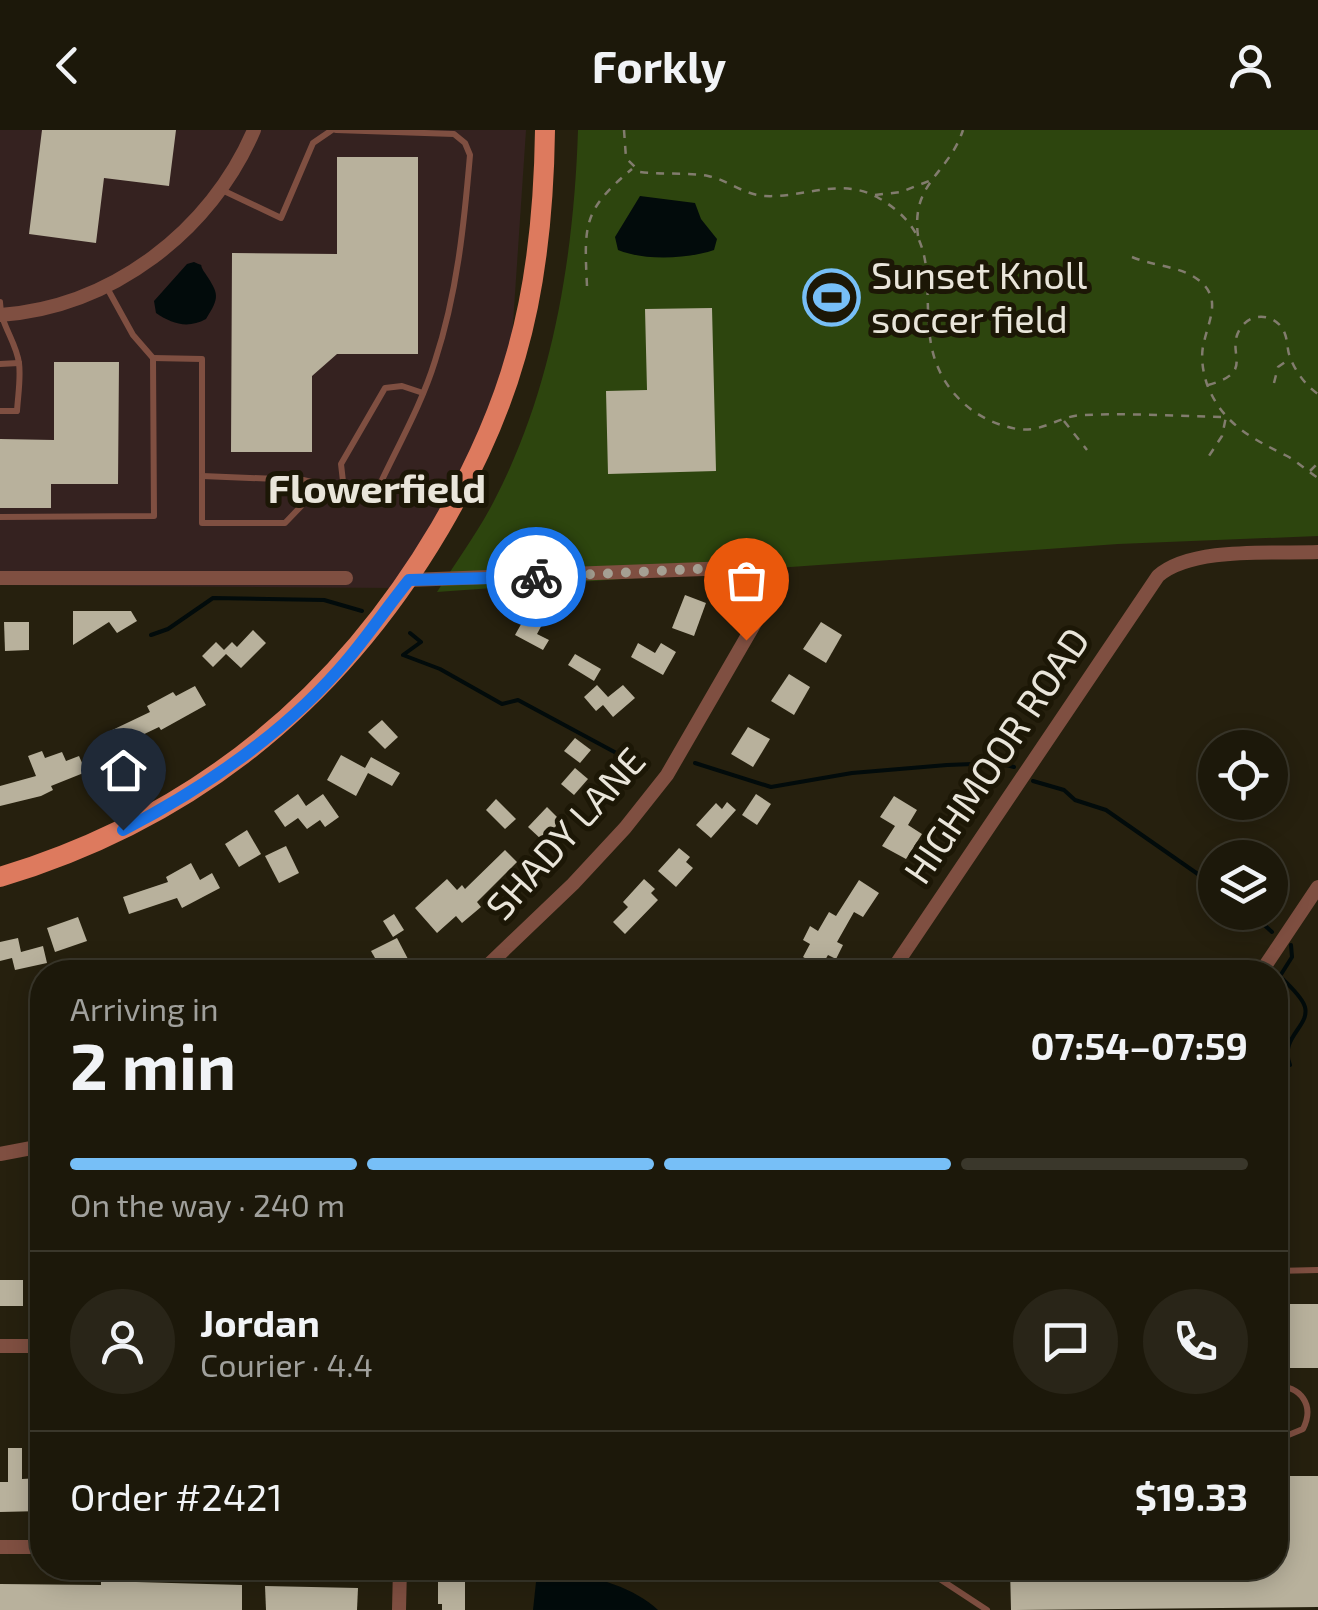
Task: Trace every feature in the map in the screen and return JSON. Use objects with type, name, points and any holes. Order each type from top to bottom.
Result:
[{"type":"main road","points":[[0,877],[66,855],[123,830],[234,763],[285,722],[346,662],[409,580],[464,486],[494,421],[517,354],[541,218],[546,130]]},
{"type":"street","points":[[0,315],[40,309],[106,286],[142,265],[190,228],[221,190],[254,130]]},
{"type":"street","name":"HIGHMOOR ROAD","points":[[898,960],[1158,576],[1169,566],[1207,557],[1318,552]]},
{"type":"street","name":"SHADY LANE","points":[[409,580],[758,566],[782,576],[666,775],[625,828],[573,884],[494,960]]},
{"type":"street","points":[[0,578],[346,578]]},
{"type":"street","points":[[1269,960],[1318,888]]},
{"type":"street","points":[[0,1154],[30,1148]]},
{"type":"street","points":[[0,1346],[30,1346]]},
{"type":"street","points":[[0,1546],[30,1547]]},
{"type":"street","points":[[399,1610],[400,1580]]},
{"type":"lane","points":[[154,358],[202,359],[202,523],[285,523],[308,500],[381,482],[435,363],[461,250],[470,155],[465,143],[454,134],[334,130],[313,142],[282,218],[221,190]]},
{"type":"lane","points":[[0,517],[154,516],[154,358],[133,335],[106,286]]},
{"type":"lane","points":[[0,302],[0,315],[19,364],[18,411],[0,411]]},
{"type":"lane","points":[[0,364],[19,364]]},
{"type":"lane","points":[[344,490],[341,464],[386,388],[402,386],[423,393]]},
{"type":"lane","points":[[202,476],[303,480],[316,483],[323,496]]},
{"type":"lane","points":[[1288,1271],[1318,1270]]},
{"type":"lane","points":[[1288,1387],[1302,1395],[1309,1413],[1303,1429],[1288,1435]]},
{"type":"lane","points":[[941,1580],[987,1610]]},
{"type":"path","points":[[624,130],[623,148],[634,168],[648,173],[708,176],[766,196],[820,188],[874,195],[900,192],[932,180]]},
{"type":"path","points":[[963,130],[955,151],[920,198],[918,238],[930,274],[931,344],[953,392],[974,414],[1019,429],[1044,428],[1080,415],[1226,417]]},
{"type":"path","points":[[587,286],[588,222],[602,197],[634,168]]},
{"type":"path","points":[[874,195],[896,212],[918,238]]},
{"type":"path","points":[[1132,257],[1192,276],[1207,291],[1214,309],[1202,356],[1207,385],[1226,417],[1249,438],[1288,456],[1318,478]]},
{"type":"path","points":[[1207,385],[1235,372],[1237,336],[1242,326],[1258,316],[1278,323],[1285,332],[1290,358],[1318,394]]},
{"type":"path","points":[[1274,383],[1278,367],[1290,358]]},
{"type":"path","points":[[1207,458],[1222,436],[1226,417]]},
{"type":"path","points":[[1064,420],[1088,450]]},
{"type":"path","points":[[1309,472],[1318,462]]},
{"type":"shaded area","points":[[0,130],[526,130],[512,338],[484,421],[448,498],[393,588],[0,585]]},
{"type":"shaded area","points":[[640,196],[695,203],[701,219],[717,239],[714,250],[666,258],[618,250],[615,237]]},
{"type":"shaded area","points":[[187,264],[201,265],[215,291],[216,300],[206,319],[180,324],[156,313],[154,301]]},
{"type":"shaded area","points":[[600,1580],[638,1595],[658,1610],[533,1610],[536,1582]]},
{"type":"green space","points":[[578,130],[1318,130],[1318,536],[1118,544],[437,592],[494,501],[531,413],[557,320],[565,273]]},
{"type":"building","points":[[42,130],[176,130],[169,186],[104,178],[96,243],[29,234]]},
{"type":"building","points":[[337,157],[418,157],[418,354],[337,354],[312,376],[312,452],[231,452],[232,253],[337,254]]},
{"type":"building","points":[[712,308],[716,471],[608,474],[606,391],[647,390],[645,309]]},
{"type":"building","points":[[54,362],[119,362],[118,484],[51,484],[51,508],[0,508],[0,439],[54,440]]},
{"type":"building","points":[[685,595],[706,603],[694,636],[672,628]]},
{"type":"building","points":[[529,610],[545,619],[537,634],[549,640],[543,650],[515,635]]},
{"type":"building","points":[[73,611],[131,611],[137,621],[117,633],[109,622],[73,645]]},
{"type":"building","points":[[4,622],[29,622],[29,650],[5,651]]},
{"type":"building","points":[[821,622],[842,635],[826,663],[803,649]]},
{"type":"building","points":[[253,630],[266,643],[241,668],[226,654],[213,667],[202,656],[216,642],[224,650],[232,642],[237,647]]},
{"type":"building","points":[[638,643],[655,653],[661,643],[676,652],[663,675],[631,657]]},
{"type":"building","points":[[575,654],[601,669],[594,681],[568,665]]},
{"type":"building","points":[[789,674],[810,687],[794,715],[771,701]]},
{"type":"building","points":[[597,685],[608,697],[623,685],[635,698],[613,717],[603,705],[596,711],[584,697]]},
{"type":"building","points":[[195,686],[206,705],[161,730],[159,727],[138,737],[142,744],[117,756],[106,733],[150,712],[147,706],[173,692],[176,696]]},
{"type":"building","points":[[382,720],[398,737],[385,749],[368,732]]},
{"type":"building","points":[[748,727],[770,739],[753,767],[731,754]]},
{"type":"building","points":[[575,738],[591,750],[580,763],[564,751]]},
{"type":"building","points":[[42,751],[45,758],[62,752],[66,761],[79,756],[86,772],[51,786],[53,790],[41,796],[0,806],[0,786],[36,776],[28,756]]},
{"type":"building","points":[[341,755],[365,768],[371,757],[400,773],[392,786],[368,773],[356,796],[327,780]]},
{"type":"building","points":[[575,768],[588,779],[574,795],[561,784]]},
{"type":"building","points":[[298,794],[306,806],[323,794],[339,817],[325,827],[320,820],[307,829],[298,818],[285,827],[274,811]]},
{"type":"building","points":[[756,794],[771,804],[757,825],[742,815]]},
{"type":"building","points":[[894,796],[917,810],[908,825],[922,834],[906,859],[882,846],[895,826],[880,817]]},
{"type":"building","points":[[496,799],[516,819],[505,829],[486,810]]},
{"type":"building","points":[[727,802],[736,810],[711,838],[696,825],[716,803],[722,809]]},
{"type":"building","points":[[547,807],[561,821],[542,840],[528,827]]},
{"type":"building","points":[[247,830],[261,854],[239,867],[225,844]]},
{"type":"building","points":[[286,846],[299,873],[279,883],[265,856]]},
{"type":"building","points":[[679,848],[690,857],[686,862],[693,868],[676,887],[658,871]]},
{"type":"building","points":[[505,850],[517,862],[477,902],[481,907],[462,923],[456,916],[437,933],[415,908],[447,879],[457,890],[462,885],[465,889]]},
{"type":"building","points":[[191,863],[200,880],[212,873],[220,888],[182,908],[177,898],[129,914],[123,897],[168,882],[166,877]]},
{"type":"building","points":[[644,879],[655,889],[651,893],[658,900],[625,934],[613,922],[628,907],[623,902]]},
{"type":"building","points":[[859,880],[879,893],[863,917],[854,912],[837,942],[843,945],[836,959],[828,955],[825,960],[803,957],[810,944],[803,940],[810,926],[818,931],[829,912],[836,916]]},
{"type":"building","points":[[394,914],[404,930],[393,937],[383,921]]},
{"type":"building","points":[[78,917],[87,941],[55,952],[47,928]]},
{"type":"building","points":[[18,938],[21,952],[43,946],[46,960],[30,960],[30,967],[15,970],[12,958],[0,961],[0,942]]},
{"type":"building","points":[[397,938],[408,960],[376,960],[371,951]]},
{"type":"building","points":[[0,1280],[23,1280],[23,1306],[0,1306]]},
{"type":"building","points":[[1288,1304],[1318,1304],[1318,1368],[1288,1368]]},
{"type":"building","points":[[8,1448],[22,1448],[22,1479],[30,1479],[30,1511],[0,1512],[0,1482],[8,1482]]},
{"type":"building","points":[[1288,1476],[1318,1476],[1318,1607],[1011,1610],[1010,1580],[1288,1580]]},
{"type":"building","points":[[438,1580],[465,1580],[465,1610],[442,1610],[442,1604],[438,1604]]},
{"type":"building","points":[[101,1581],[242,1585],[242,1610],[0,1610],[0,1584],[101,1585]]},
{"type":"building","points":[[265,1586],[358,1588],[357,1610],[266,1610]]},
{"type":"waterway","points":[[151,635],[168,629],[213,598],[324,600],[362,611]]},
{"type":"waterway","points":[[410,633],[421,642],[403,655],[440,669],[502,704],[518,700],[646,769]]},
{"type":"waterway","points":[[695,763],[771,787],[852,773],[947,765],[999,763],[1014,767]]},
{"type":"waterway","points":[[1033,781],[1064,790],[1075,800],[1106,810],[1198,874]]},
{"type":"waterway","points":[[1288,963],[1291,945]]},
{"type":"waterway","points":[[1288,985],[1301,999],[1305,1014],[1288,1047]]},
{"type":"waterway","points":[[1288,1047],[1288,1055]]},
{"type":"waterway","points":[[1288,1055],[1290,1065]]},
{"type":"way so far","points":[[536,577],[758,566],[782,576],[746,640]]},
{"type":"place","name":"Sunset Knoll soccer field","points":[[832,298]]},
{"type":"district","name":"Flowerfield","points":[[377,489]]},
{"type":"route","points":[[123,830],[206,783],[285,722],[346,662],[409,580],[536,577]]}]
